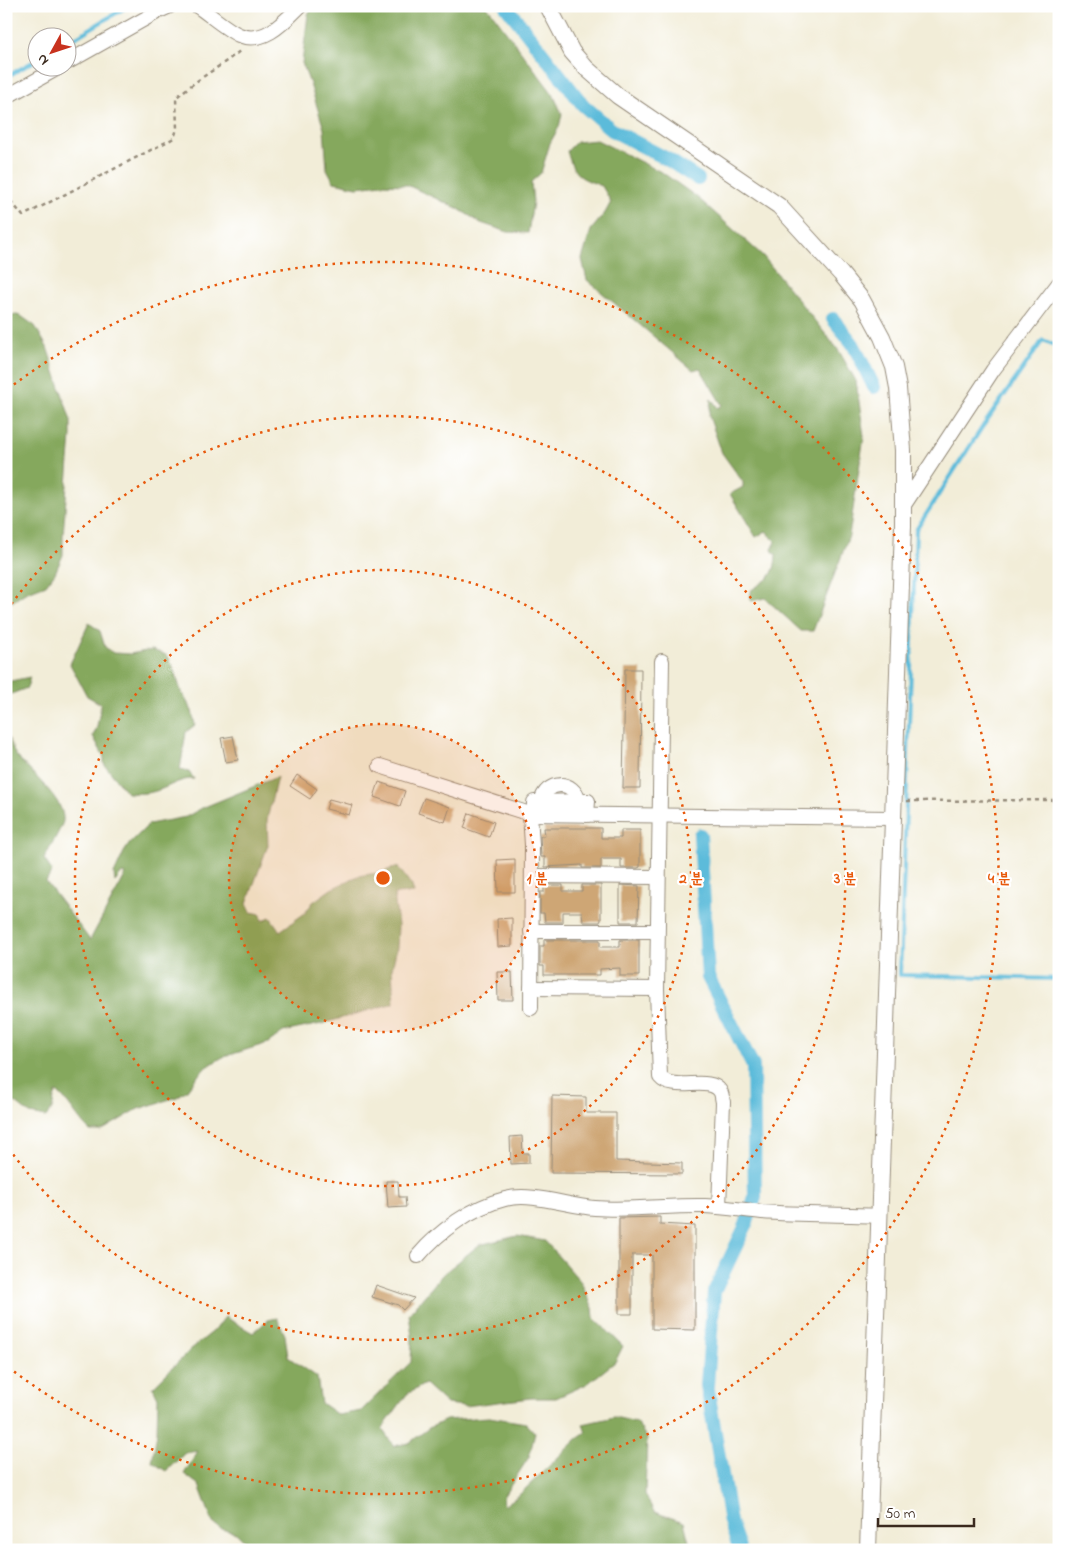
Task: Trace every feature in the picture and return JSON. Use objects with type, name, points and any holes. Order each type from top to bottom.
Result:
[{"type":"street","points":[[78,56],[170,6]]},
{"type":"street","points":[[196,6],[239,35],[250,38],[264,35],[276,29],[300,6]]},
{"type":"street","points":[[548,6],[572,52],[602,83],[618,96],[779,206],[836,267],[862,300],[882,337],[894,367],[898,388],[903,450],[902,508],[868,1550]]},
{"type":"street","points":[[6,97],[40,78]]},
{"type":"street","points":[[902,508],[993,370],[1059,283]]},
{"type":"street","points":[[662,661],[657,931],[660,1077],[664,1081],[672,1083],[714,1085],[721,1091],[723,1102],[719,1207]]},
{"type":"street","points":[[380,766],[535,810],[587,815],[893,818]]},
{"type":"street","points":[[531,1008],[532,844],[535,810],[547,790],[553,786],[560,785],[572,789],[577,794],[579,802],[588,801],[587,815]]},
{"type":"street","points":[[532,876],[658,877]]},
{"type":"street","points":[[531,932],[657,931]]},
{"type":"street","points":[[531,988],[657,989]]},
{"type":"street","points":[[418,1256],[429,1243],[469,1214],[507,1198],[542,1199],[570,1206],[597,1208],[719,1207],[762,1212],[879,1216]]},
{"type":"path","points":[[6,195],[23,216],[174,138],[177,129],[176,98],[191,84],[227,62],[242,49],[250,38]]},
{"type":"path","points":[[893,801],[1059,800]]},
{"type":"green space","points":[[314,6],[487,6],[553,94],[562,114],[559,127],[550,143],[541,173],[531,182],[533,202],[528,233],[508,232],[481,223],[457,208],[407,185],[382,184],[357,187],[334,182],[327,169],[324,129],[302,63],[308,14]]},
{"type":"green space","points":[[597,140],[663,173],[698,198],[763,256],[839,351],[856,381],[864,436],[849,536],[813,631],[801,631],[765,598],[751,601],[750,591],[769,577],[774,569],[776,555],[772,550],[775,541],[766,531],[756,537],[730,494],[743,487],[743,482],[722,453],[709,416],[711,399],[718,408],[722,405],[700,368],[693,370],[587,280],[582,259],[591,230],[605,213],[611,202],[602,186],[582,178],[575,171],[567,151],[576,142]]},
{"type":"green space","points":[[6,313],[21,316],[35,326],[47,347],[71,421],[71,436],[63,555],[55,573],[46,585],[25,593],[6,606]]},
{"type":"green space","points":[[89,623],[100,631],[105,647],[113,653],[130,654],[152,650],[166,655],[172,664],[181,691],[192,711],[195,725],[186,732],[180,770],[189,772],[194,779],[183,780],[152,792],[127,793],[104,764],[104,757],[93,736],[97,727],[101,704],[87,696],[70,664]]},
{"type":"green space","points":[[30,677],[27,688],[6,696],[6,682]]},
{"type":"green space","points":[[6,735],[19,759],[43,784],[58,803],[62,812],[62,824],[44,859],[52,871],[46,882],[90,940],[126,874],[122,873],[115,882],[114,874],[124,852],[130,843],[149,824],[186,817],[202,808],[277,777],[267,820],[268,845],[247,903],[251,912],[261,914],[262,921],[270,917],[280,931],[305,913],[313,902],[331,889],[358,876],[398,867],[412,886],[414,893],[394,894],[398,925],[397,947],[392,969],[394,1003],[321,1024],[283,1032],[268,1043],[223,1057],[206,1067],[187,1090],[177,1097],[138,1109],[101,1131],[90,1131],[57,1092],[51,1111],[45,1117],[30,1114],[16,1103],[6,1101]]},
{"type":"green space","points":[[517,1236],[545,1241],[581,1282],[593,1308],[594,1318],[623,1346],[615,1362],[587,1384],[556,1398],[531,1398],[465,1406],[447,1404],[425,1384],[407,1394],[382,1429],[394,1446],[409,1443],[429,1428],[446,1420],[489,1417],[526,1423],[535,1433],[529,1457],[503,1497],[504,1506],[519,1495],[577,1439],[586,1433],[583,1424],[614,1417],[636,1422],[647,1438],[645,1494],[654,1512],[684,1522],[691,1550],[254,1550],[236,1533],[221,1529],[213,1523],[199,1485],[184,1474],[198,1451],[185,1453],[166,1471],[152,1462],[157,1432],[158,1398],[153,1387],[190,1350],[216,1329],[225,1317],[253,1333],[268,1320],[277,1318],[285,1335],[288,1357],[317,1377],[321,1403],[338,1415],[361,1411],[411,1362],[412,1337],[409,1314],[443,1274],[479,1245]]},
{"type":"building","points":[[625,669],[641,669],[640,788],[623,788]]},
{"type":"building","points":[[233,736],[238,760],[226,762],[221,738]]},
{"type":"building","points":[[297,775],[317,789],[310,799],[290,786]]},
{"type":"building","points":[[379,782],[405,791],[400,806],[374,797]]},
{"type":"building","points":[[424,798],[450,807],[445,822],[418,813]]},
{"type":"building","points":[[329,799],[352,805],[349,815],[326,809]]},
{"type":"building","points":[[469,813],[494,822],[489,837],[464,828]]},
{"type":"building","points":[[544,828],[601,828],[601,838],[621,838],[621,830],[640,830],[640,867],[621,868],[621,859],[601,859],[601,868],[582,868],[582,865],[545,867],[545,857],[541,857],[540,836],[545,836]]},
{"type":"building","points":[[515,859],[515,892],[498,892],[497,860]]},
{"type":"building","points":[[544,885],[563,885],[563,891],[582,891],[582,885],[601,885],[600,922],[583,922],[582,912],[563,912],[563,922],[545,922],[544,913],[540,913],[540,892],[544,892]]},
{"type":"building","points":[[620,885],[639,886],[638,922],[620,922]]},
{"type":"building","points":[[512,918],[512,946],[498,947],[497,919]]},
{"type":"building","points":[[544,940],[600,940],[600,947],[620,947],[620,940],[639,940],[639,976],[620,976],[620,968],[600,969],[600,975],[544,975],[544,966],[540,966],[540,946],[544,946]]},
{"type":"building","points":[[497,972],[512,972],[513,1000],[498,1000]]},
{"type":"building","points":[[552,1096],[586,1097],[586,1113],[616,1113],[616,1161],[682,1163],[682,1174],[551,1173]]},
{"type":"building","points":[[522,1136],[523,1153],[529,1153],[529,1163],[511,1164],[510,1137]]},
{"type":"building","points":[[386,1181],[398,1181],[399,1197],[405,1197],[406,1207],[388,1208]]},
{"type":"building","points":[[660,1217],[660,1224],[695,1226],[695,1330],[652,1329],[652,1255],[632,1255],[632,1314],[619,1314],[619,1218]]},
{"type":"building","points":[[376,1285],[414,1298],[403,1310],[398,1305],[372,1297]]},
{"type":"waterway","points":[[78,36],[128,6]]},
{"type":"waterway","points":[[506,6],[583,105],[612,130],[667,159],[698,179]]},
{"type":"waterway","points":[[6,77],[28,65]]},
{"type":"waterway","points":[[833,319],[853,344],[874,387]]},
{"type":"waterway","points":[[1059,347],[1043,340],[983,426],[916,530],[900,975],[1059,979]]},
{"type":"waterway","points":[[700,835],[708,977],[753,1066],[755,1197],[746,1225],[714,1292],[707,1385],[730,1522],[740,1550]]}]
